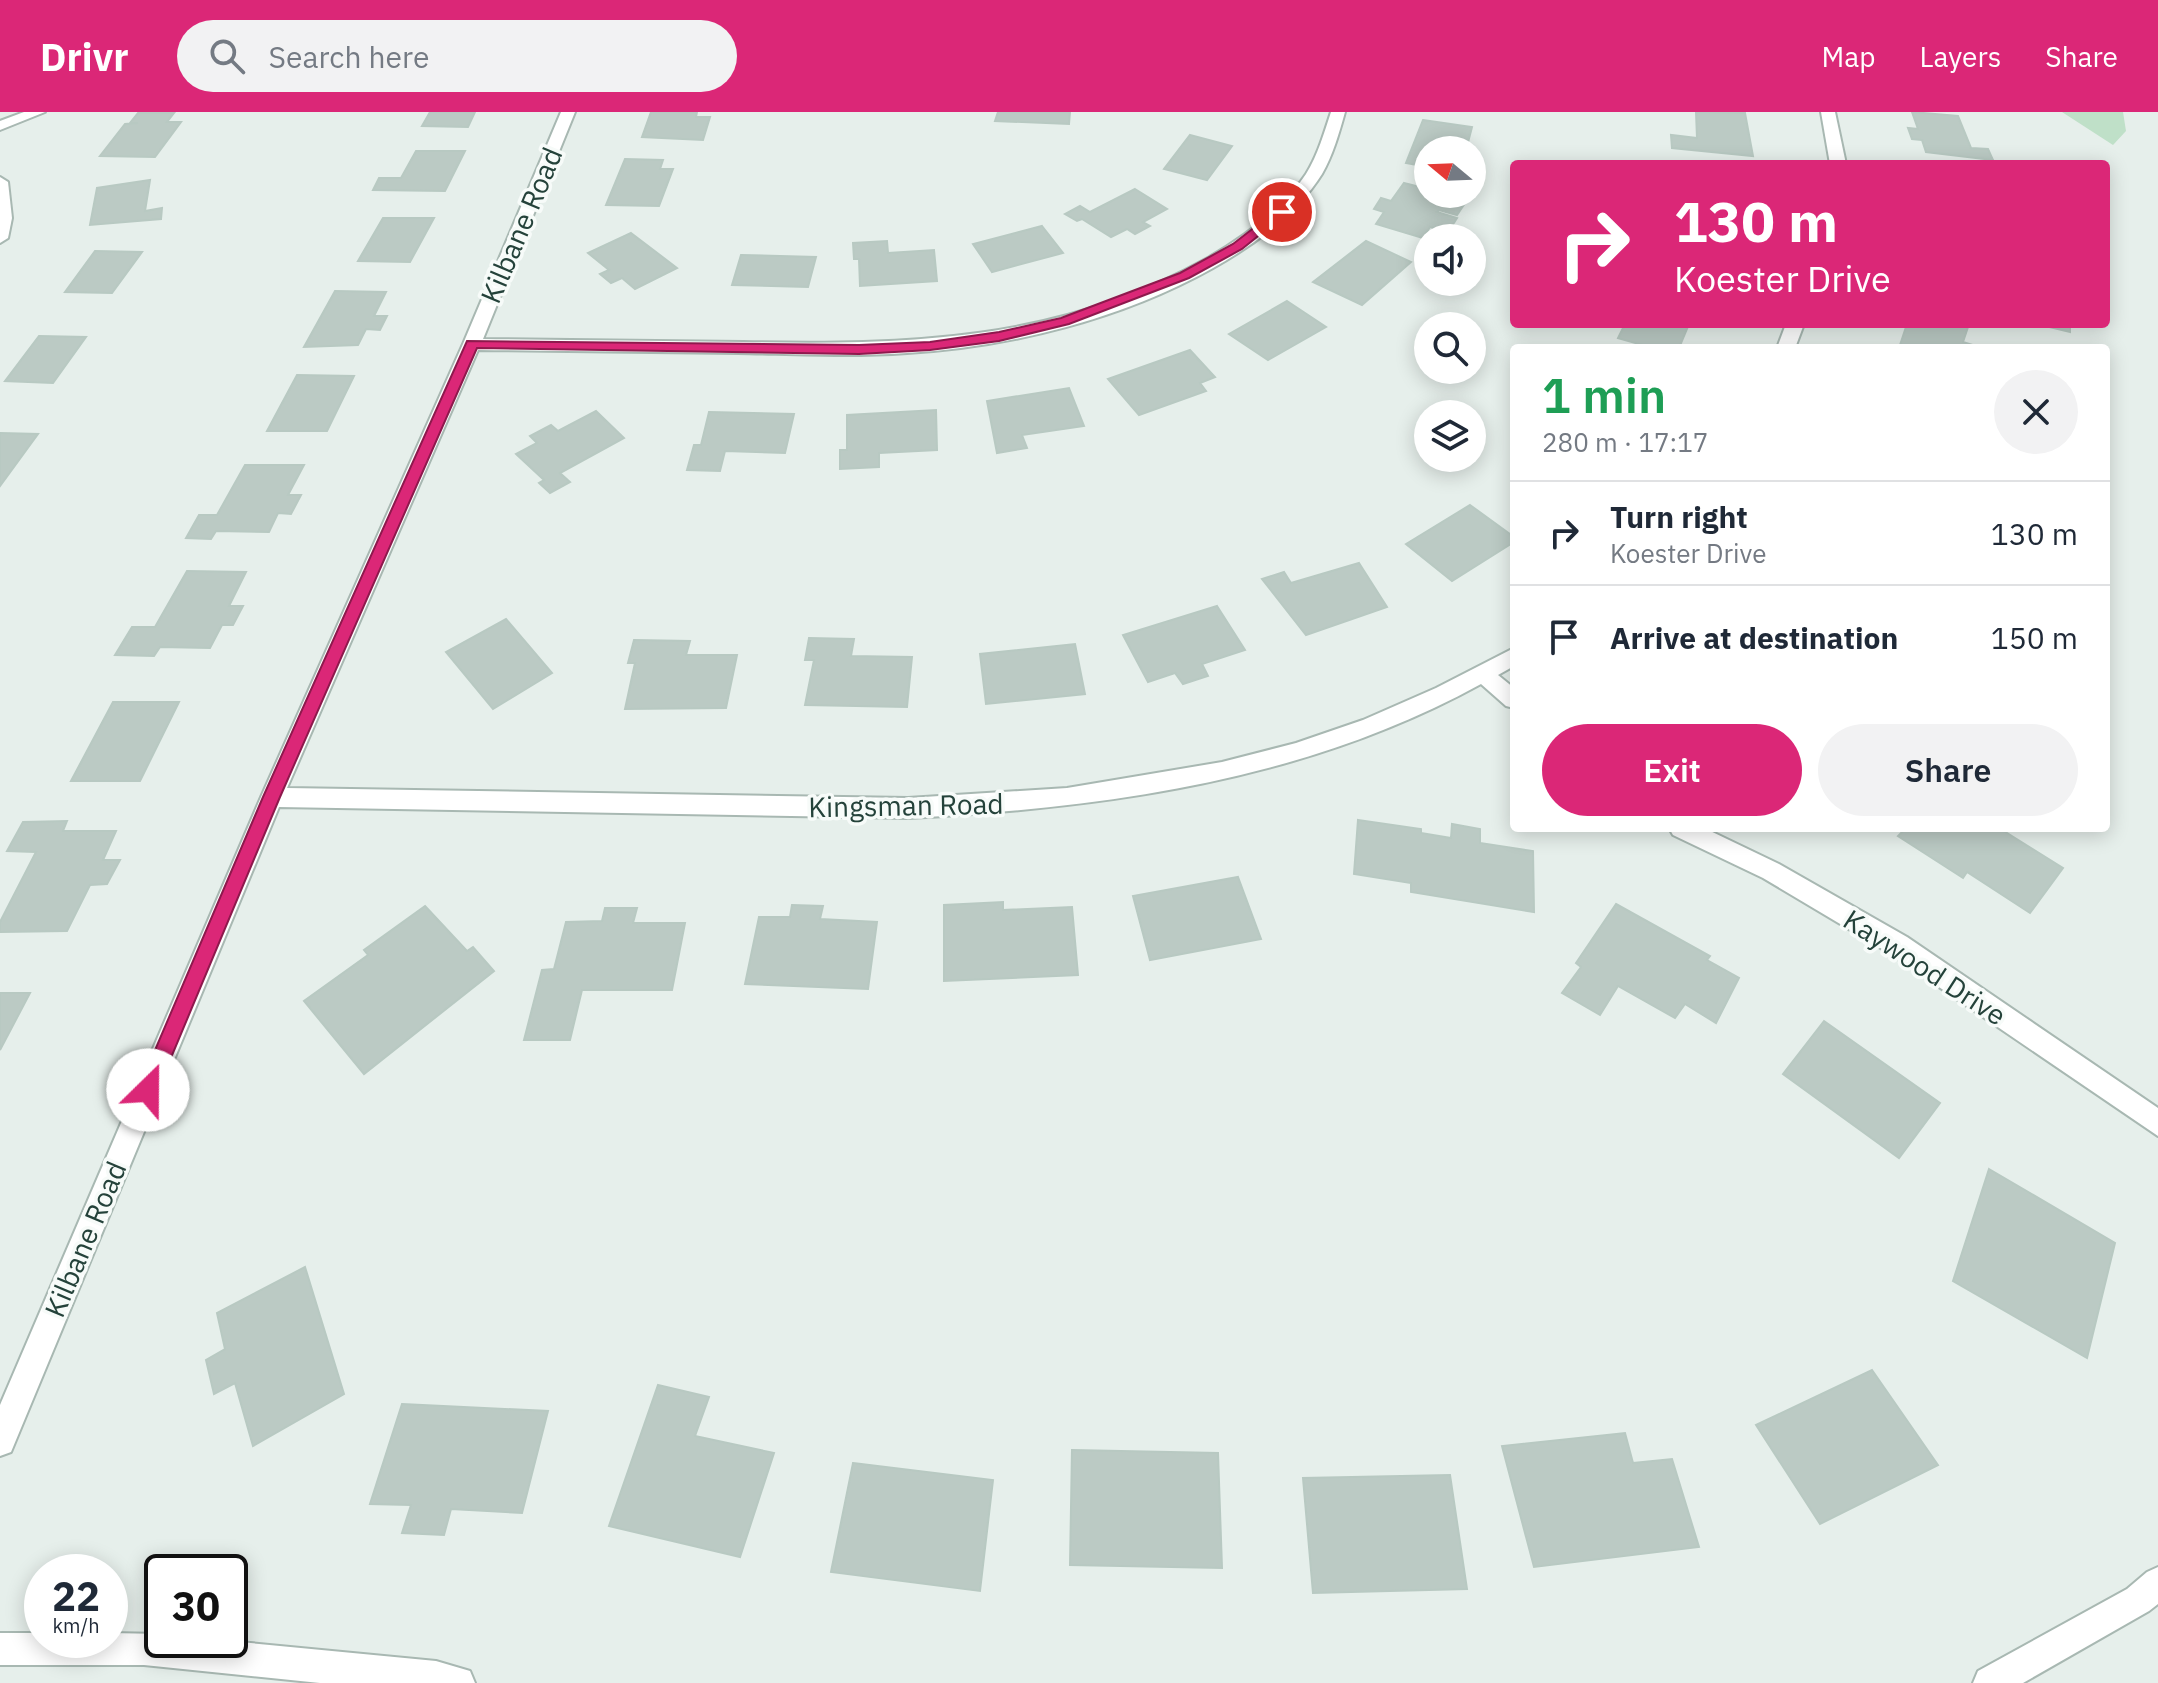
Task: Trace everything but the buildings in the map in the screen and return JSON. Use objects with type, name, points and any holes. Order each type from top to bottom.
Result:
[{"type":"street","points":[[0,126],[38,112]]},
{"type":"street","name":"Kilbane Road","points":[[0,1441],[272,797],[472,344],[568,112]]},
{"type":"street","points":[[472,344],[859,350],[930,346],[999,336],[1065,321],[1159,287],[1238,247],[1282,212],[1309,182],[1327,150],[1338,112]]},
{"type":"street","points":[[1828,112],[1837,160]]},
{"type":"street","points":[[0,182],[4,218],[0,238]]},
{"type":"street","name":"Kingsman Road","points":[[272,797],[908,808],[1003,805],[1120,793],[1209,776],[1317,747],[1418,707],[1484,675],[1510,659]]},
{"type":"street","points":[[1484,675],[1510,697]]},
{"type":"street","name":"Kaywood Drive","points":[[1689,832],[1771,871],[1898,945],[2158,1123]]},
{"type":"street","points":[[1990,1683],[2138,1600],[2158,1583]]},
{"type":"street","points":[[0,1649],[144,1649],[436,1678],[458,1683]]},
{"type":"green space","points":[[2062,112],[2123,112],[2126,131],[2113,145]]},
{"type":"route","points":[[148,1090],[272,797],[472,344],[859,350],[930,346],[999,336],[1065,321],[1184,276],[1238,247],[1282,212]]}]
